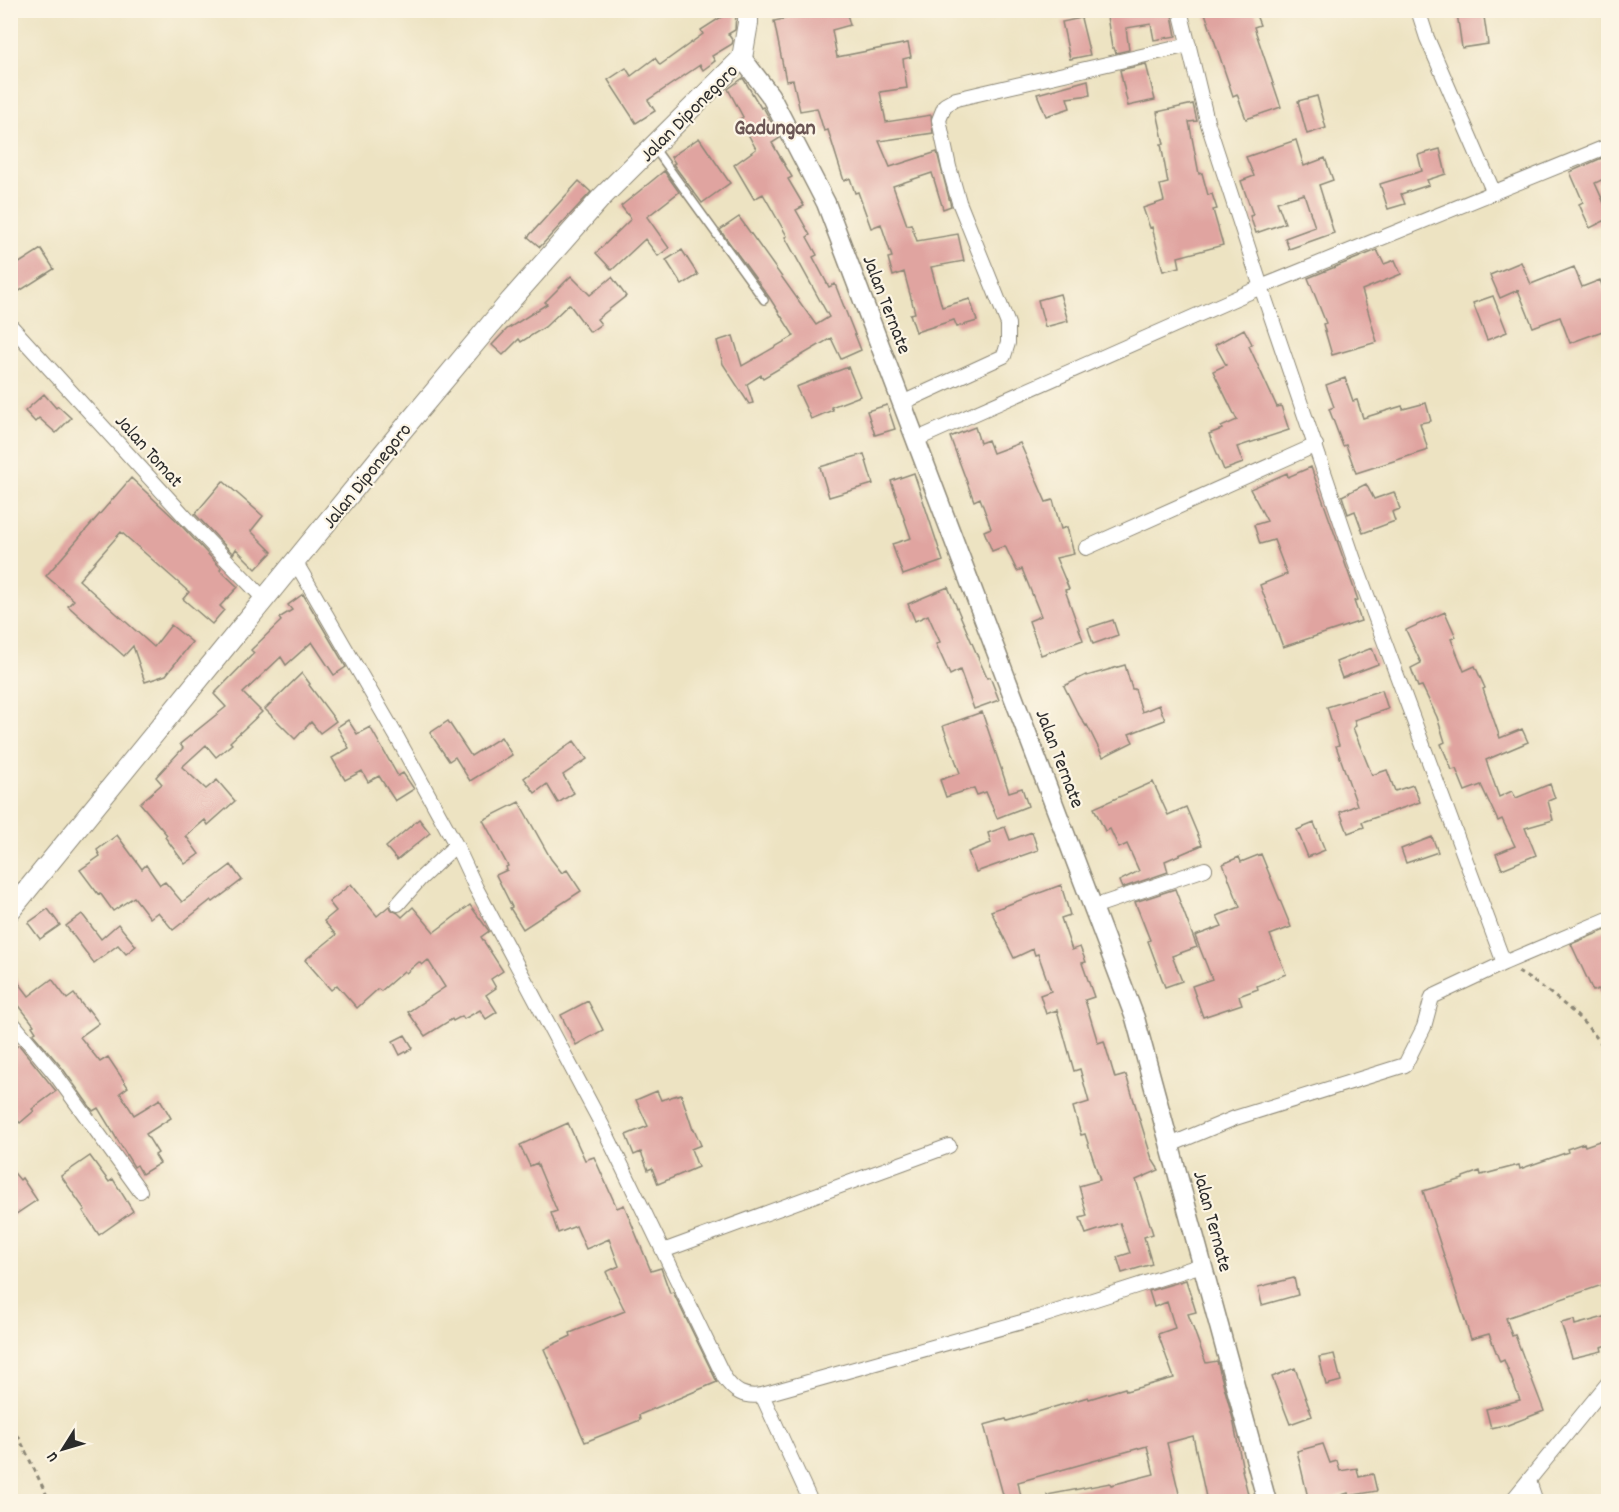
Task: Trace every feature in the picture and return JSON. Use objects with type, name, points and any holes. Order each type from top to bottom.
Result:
[{"type":"main road","points":[[742,58],[748,10]]},
{"type":"main road","name":"Jalan Diponegoro","points":[[10,910],[511,300],[601,198],[742,58]]},
{"type":"street","points":[[1180,10],[1207,121],[1354,560],[1504,963]]},
{"type":"street","points":[[1418,10],[1427,38],[1494,193]]},
{"type":"street","points":[[902,403],[1004,356],[1008,343],[1008,324],[959,202],[949,167],[939,120],[945,105],[956,99],[1189,45]]},
{"type":"street","name":"Jalan Ternate","points":[[742,58],[770,95],[826,203],[1135,1018],[1267,1502]]},
{"type":"street","points":[[915,440],[1262,287],[1608,146]]},
{"type":"street","name":"Jalan Tomat","points":[[10,325],[189,522],[264,599]]},
{"type":"street","points":[[1086,548],[1317,446]]},
{"type":"street","points":[[295,561],[398,739],[456,845],[476,888],[603,1127],[728,1384],[740,1394],[762,1395],[1036,1318],[1203,1265]]},
{"type":"street","points":[[398,904],[420,879],[456,845]]},
{"type":"street","points":[[1093,907],[1205,869]]},
{"type":"street","points":[[1170,1145],[1235,1118],[1405,1065],[1424,1027],[1432,997],[1504,963],[1608,919]]},
{"type":"street","points":[[10,1020],[56,1074],[140,1191]]},
{"type":"street","points":[[663,1251],[949,1146]]},
{"type":"street","points":[[1511,1502],[1608,1383]]},
{"type":"street","points":[[762,1395],[811,1502]]},
{"type":"street","points":[[1529,1481],[1536,1502]]},
{"type":"lane","points":[[653,146],[764,300]]},
{"type":"path","points":[[1504,963],[1540,985],[1564,1004],[1601,1041],[1608,1053]]},
{"type":"path","points":[[10,1419],[50,1502]]},
{"type":"building","points":[[719,10],[735,10],[735,30],[728,34],[733,41],[732,44],[712,56],[715,61],[703,70],[700,65],[648,100],[655,111],[636,123],[608,80],[626,68],[631,76],[655,58],[660,65],[703,34],[701,30],[723,16]]},
{"type":"building","points":[[798,10],[846,10],[850,25],[832,30],[837,57],[908,43],[911,57],[903,59],[907,88],[880,92],[886,122],[931,115],[933,133],[879,141],[890,167],[937,152],[951,206],[943,209],[932,173],[893,186],[907,225],[911,224],[917,241],[958,234],[964,261],[931,267],[942,307],[970,299],[977,321],[957,327],[954,320],[916,332],[910,314],[915,313],[904,272],[893,276],[888,258],[892,257],[881,224],[871,228],[858,192],[855,193],[850,178],[844,181],[828,130],[824,131],[817,108],[800,111],[793,80],[786,81],[774,21],[798,16]]},
{"type":"building","points":[[1106,10],[1171,10],[1176,36],[1154,40],[1151,24],[1126,28],[1129,50],[1116,53],[1112,48]]},
{"type":"building","points":[[1204,10],[1254,10],[1260,25],[1254,27],[1281,107],[1246,119],[1237,94],[1233,96]]},
{"type":"building","points":[[1483,10],[1488,44],[1462,48],[1457,13]]},
{"type":"building","points":[[1081,18],[1090,55],[1070,59],[1062,22]]},
{"type":"building","points":[[1146,64],[1155,100],[1128,106],[1120,70]]},
{"type":"building","points":[[743,78],[761,108],[763,107],[780,138],[772,143],[792,177],[788,179],[804,206],[796,210],[810,235],[807,237],[817,255],[813,257],[829,287],[835,284],[861,350],[841,359],[831,338],[763,378],[761,375],[747,384],[753,403],[749,404],[723,364],[717,341],[733,336],[742,366],[794,336],[769,297],[720,230],[739,217],[816,325],[829,317],[763,194],[754,199],[734,165],[756,149],[740,119],[743,117],[728,89]]},
{"type":"building","points":[[1088,80],[1090,95],[1067,98],[1070,108],[1046,116],[1037,94]]},
{"type":"building","points":[[1317,96],[1326,128],[1307,134],[1298,101]]},
{"type":"building","points":[[1193,104],[1197,121],[1189,122],[1199,174],[1202,173],[1208,195],[1212,194],[1217,209],[1213,210],[1223,245],[1178,257],[1180,267],[1163,271],[1152,227],[1150,228],[1143,208],[1164,201],[1160,185],[1168,183],[1161,144],[1164,144],[1157,112]]},
{"type":"building","points":[[699,138],[730,183],[702,203],[673,164],[675,163],[671,157]]},
{"type":"building","points":[[1296,140],[1304,166],[1325,158],[1333,180],[1319,185],[1334,233],[1289,249],[1285,238],[1315,227],[1304,194],[1277,202],[1285,223],[1256,233],[1250,216],[1253,215],[1241,181],[1254,176],[1246,157]]},
{"type":"building","points":[[1440,149],[1446,174],[1427,180],[1429,185],[1401,194],[1405,204],[1388,209],[1380,184],[1422,171],[1418,155]]},
{"type":"building","points":[[1604,157],[1608,167],[1608,177],[1595,183],[1608,212],[1608,219],[1590,228],[1579,204],[1583,202],[1570,172]]},
{"type":"building","points":[[664,171],[679,192],[647,217],[669,248],[658,256],[645,239],[612,270],[596,253],[631,219],[621,206]]},
{"type":"building","points":[[579,181],[591,192],[540,247],[528,237]]},
{"type":"building","points":[[41,249],[54,269],[18,292],[10,280],[10,269]]},
{"type":"building","points":[[682,250],[698,275],[682,285],[666,260]]},
{"type":"building","points":[[1377,250],[1384,264],[1395,260],[1401,274],[1362,290],[1377,342],[1332,355],[1323,324],[1326,323],[1308,278]]},
{"type":"building","points":[[1521,262],[1531,284],[1574,267],[1582,287],[1600,280],[1608,301],[1608,329],[1570,343],[1560,317],[1533,327],[1518,290],[1500,298],[1490,275]]},
{"type":"building","points":[[571,276],[590,295],[612,277],[626,296],[597,319],[601,324],[590,332],[569,304],[545,327],[521,342],[519,339],[503,355],[492,345],[507,329],[547,304],[545,302]]},
{"type":"building","points":[[1060,294],[1068,321],[1045,327],[1038,300]]},
{"type":"building","points":[[1493,296],[1507,332],[1487,340],[1473,303]]},
{"type":"building","points":[[1244,329],[1252,344],[1249,346],[1277,407],[1281,406],[1289,430],[1237,447],[1243,463],[1224,470],[1209,434],[1237,420],[1213,371],[1226,365],[1215,345]]},
{"type":"building","points":[[848,367],[860,396],[831,407],[833,410],[811,419],[796,387]]},
{"type":"building","points":[[1345,378],[1353,401],[1357,400],[1363,418],[1402,406],[1403,409],[1426,403],[1431,421],[1420,423],[1428,450],[1356,473],[1329,409],[1334,407],[1326,385]]},
{"type":"building","points":[[44,394],[56,408],[58,406],[71,418],[56,433],[39,418],[35,422],[25,411]]},
{"type":"building","points":[[887,405],[895,429],[875,435],[867,411]]},
{"type":"building","points":[[975,427],[980,443],[988,440],[993,453],[1020,443],[1046,502],[1053,500],[1061,529],[1067,527],[1074,554],[1056,558],[1069,589],[1065,590],[1083,640],[1041,655],[1029,621],[1041,616],[1022,569],[1017,571],[1005,546],[992,551],[984,531],[991,528],[980,498],[974,501],[950,437]]},
{"type":"building","points":[[864,454],[873,484],[829,497],[820,467]]},
{"type":"building","points":[[1311,467],[1358,600],[1354,601],[1361,621],[1283,647],[1260,585],[1287,574],[1274,540],[1260,544],[1254,525],[1267,521],[1250,489],[1287,473],[1288,477]]},
{"type":"building","points":[[914,473],[943,561],[903,575],[892,544],[911,538],[891,481]]},
{"type":"building","points":[[131,478],[176,520],[238,587],[220,606],[224,610],[212,624],[183,599],[189,592],[121,532],[79,580],[154,647],[171,625],[192,642],[166,675],[145,682],[133,646],[124,656],[68,606],[74,600],[46,576]]},
{"type":"building","points":[[223,481],[263,516],[251,531],[272,552],[256,569],[236,549],[233,554],[195,514]]},
{"type":"building","points":[[1366,484],[1374,499],[1394,492],[1400,509],[1392,512],[1395,521],[1363,533],[1355,511],[1348,514],[1342,496]]},
{"type":"building","points":[[948,587],[987,678],[990,677],[999,700],[974,709],[960,670],[950,675],[936,644],[940,642],[928,615],[915,621],[908,604]]},
{"type":"building","points":[[303,594],[346,667],[334,675],[312,642],[286,665],[281,657],[243,693],[262,712],[230,742],[232,744],[216,757],[206,745],[182,767],[206,789],[217,780],[235,801],[208,825],[205,820],[186,836],[199,854],[185,864],[165,837],[167,835],[140,803],[162,784],[156,777],[183,748],[180,744],[226,707],[214,694],[254,653],[251,650],[281,621],[279,618],[292,610],[288,605]]},
{"type":"building","points":[[1445,612],[1456,637],[1451,639],[1464,671],[1475,666],[1485,688],[1483,689],[1500,738],[1522,729],[1528,742],[1486,760],[1499,797],[1512,791],[1516,798],[1550,784],[1555,798],[1548,801],[1553,820],[1525,828],[1536,855],[1502,869],[1496,854],[1515,846],[1502,819],[1498,821],[1481,785],[1465,791],[1456,769],[1452,770],[1441,744],[1445,742],[1437,717],[1422,686],[1418,687],[1411,668],[1421,663],[1406,630]]},
{"type":"building","points":[[1113,620],[1118,635],[1093,644],[1088,628]]},
{"type":"building","points":[[1372,648],[1378,664],[1342,678],[1336,662]]},
{"type":"building","points":[[1125,665],[1142,712],[1159,705],[1165,720],[1129,734],[1133,742],[1103,757],[1064,686],[1086,675]]},
{"type":"building","points":[[302,673],[336,721],[320,733],[311,722],[295,739],[265,709]]},
{"type":"building","points":[[1382,690],[1388,709],[1354,720],[1356,726],[1353,728],[1372,775],[1387,770],[1395,791],[1413,785],[1420,802],[1362,822],[1364,827],[1348,833],[1340,812],[1357,805],[1336,746],[1339,745],[1327,707]]},
{"type":"building","points":[[982,712],[1009,792],[1022,788],[1028,806],[997,818],[986,792],[977,795],[974,788],[946,797],[940,780],[960,773],[943,726]]},
{"type":"building","points":[[348,720],[357,734],[370,727],[398,776],[403,773],[414,789],[395,801],[379,776],[368,782],[362,771],[345,780],[332,758],[349,748],[337,727]]},
{"type":"building","points":[[448,721],[471,756],[501,737],[512,755],[470,781],[455,757],[449,761],[430,733]]},
{"type":"building","points":[[574,741],[587,759],[563,775],[574,793],[558,803],[547,784],[535,793],[524,778]]},
{"type":"building","points":[[1153,782],[1168,815],[1186,807],[1202,845],[1165,861],[1168,872],[1122,888],[1119,881],[1139,871],[1127,844],[1119,848],[1110,829],[1105,831],[1094,808]]},
{"type":"building","points":[[519,802],[551,859],[562,873],[567,870],[581,891],[523,929],[510,908],[512,907],[496,875],[507,870],[508,866],[483,820]]},
{"type":"building","points":[[419,819],[430,833],[397,860],[386,847]]},
{"type":"building","points":[[1314,823],[1325,850],[1308,857],[1297,830]]},
{"type":"building","points":[[1005,827],[1010,840],[1032,832],[1038,850],[976,872],[968,852],[991,843],[988,833]]},
{"type":"building","points":[[117,835],[142,869],[146,865],[160,885],[165,882],[182,902],[231,865],[242,880],[213,902],[211,900],[173,930],[158,912],[150,918],[134,897],[113,911],[80,870],[100,856],[97,850]]},
{"type":"building","points":[[1432,837],[1438,852],[1406,863],[1401,849]]},
{"type":"building","points":[[1261,854],[1291,927],[1270,935],[1286,974],[1239,996],[1242,1004],[1203,1017],[1192,986],[1212,979],[1195,936],[1222,926],[1217,916],[1240,907],[1223,864],[1239,857],[1241,862]]},
{"type":"building","points":[[351,884],[377,916],[389,906],[402,917],[413,907],[434,932],[470,905],[489,931],[481,937],[503,971],[491,979],[496,988],[486,995],[497,1012],[486,1019],[480,1010],[464,1019],[462,1016],[453,1021],[452,1019],[425,1036],[408,1012],[445,987],[428,960],[422,965],[419,962],[406,973],[404,971],[381,991],[378,989],[357,1008],[337,985],[331,990],[305,960],[336,935],[324,921],[336,911],[329,902]]},
{"type":"building","points":[[1061,885],[1070,915],[1061,918],[1072,950],[1080,947],[1086,962],[1082,963],[1094,997],[1085,1000],[1098,1043],[1104,1041],[1115,1078],[1126,1075],[1152,1159],[1159,1170],[1136,1180],[1153,1234],[1144,1237],[1152,1264],[1122,1273],[1117,1257],[1130,1253],[1120,1223],[1086,1234],[1080,1218],[1087,1216],[1079,1186],[1100,1180],[1085,1134],[1081,1135],[1073,1107],[1089,1102],[1080,1069],[1074,1071],[1057,1010],[1046,1014],[1040,995],[1051,991],[1038,954],[1035,955],[1033,949],[1014,958],[991,911]]},
{"type":"building","points":[[1175,889],[1197,947],[1172,956],[1182,981],[1165,987],[1135,902]]},
{"type":"building","points":[[48,909],[60,925],[40,939],[28,923]]},
{"type":"building","points":[[82,914],[101,939],[118,924],[136,946],[126,954],[118,945],[94,963],[66,926]]},
{"type":"building","points":[[1608,929],[1608,1012],[1598,989],[1593,991],[1571,944]]},
{"type":"building","points":[[10,971],[29,996],[52,979],[67,999],[74,994],[87,1011],[88,1009],[99,1023],[80,1037],[100,1062],[108,1057],[128,1087],[120,1093],[134,1115],[160,1099],[171,1118],[146,1134],[158,1153],[155,1155],[160,1163],[142,1174],[137,1165],[134,1167],[98,1108],[93,1111],[63,1069],[33,1034],[36,1032],[32,1026],[34,1025],[10,994]]},
{"type":"building","points":[[588,1001],[603,1030],[576,1045],[561,1015]]},
{"type":"building","points":[[405,1035],[413,1048],[400,1055],[393,1041]]},
{"type":"building","points":[[19,1045],[56,1091],[32,1109],[34,1111],[20,1123],[10,1112],[10,1051]]},
{"type":"building","points":[[657,1091],[661,1100],[681,1094],[693,1130],[701,1145],[691,1149],[698,1167],[658,1184],[652,1168],[648,1170],[641,1152],[634,1155],[626,1135],[648,1126],[636,1100]]},
{"type":"building","points":[[568,1123],[585,1160],[594,1157],[617,1208],[624,1205],[651,1271],[661,1268],[670,1293],[673,1292],[717,1382],[639,1415],[640,1420],[585,1442],[544,1349],[571,1336],[570,1333],[625,1311],[606,1272],[619,1266],[609,1239],[586,1249],[576,1226],[558,1233],[551,1213],[557,1211],[537,1163],[530,1166],[520,1145]]},
{"type":"building","points":[[1608,1138],[1608,1283],[1506,1318],[1512,1336],[1515,1335],[1544,1411],[1505,1426],[1491,1428],[1486,1409],[1520,1400],[1504,1360],[1500,1362],[1489,1334],[1471,1339],[1423,1191],[1463,1179],[1463,1177],[1480,1171],[1481,1175],[1519,1165],[1520,1169],[1568,1152],[1567,1149],[1584,1143],[1585,1146]]},
{"type":"building","points":[[90,1156],[109,1182],[113,1179],[133,1211],[99,1235],[61,1176]]},
{"type":"building","points":[[10,1168],[20,1180],[22,1178],[37,1200],[10,1218]]},
{"type":"building","points":[[1294,1278],[1298,1295],[1262,1305],[1258,1287]]},
{"type":"building","points":[[1186,1280],[1196,1312],[1188,1314],[1206,1363],[1217,1361],[1233,1419],[1250,1502],[1207,1502],[1193,1436],[1167,1443],[1181,1502],[1048,1502],[1047,1495],[1110,1483],[1111,1485],[1154,1474],[1147,1446],[1018,1482],[1022,1502],[1005,1502],[984,1425],[1006,1419],[1007,1421],[1088,1397],[1089,1399],[1125,1388],[1126,1391],[1174,1378],[1158,1334],[1175,1328],[1167,1302],[1154,1307],[1149,1291]]},
{"type":"building","points":[[1608,1316],[1608,1345],[1601,1347],[1602,1351],[1572,1358],[1561,1323],[1574,1320],[1575,1325]]},
{"type":"building","points":[[1334,1354],[1341,1381],[1326,1385],[1319,1357]]},
{"type":"building","points":[[1295,1368],[1312,1416],[1290,1424],[1272,1377]]},
{"type":"building","points":[[1323,1444],[1330,1463],[1337,1461],[1340,1471],[1357,1468],[1359,1477],[1373,1474],[1377,1491],[1349,1496],[1348,1493],[1321,1502],[1309,1502],[1297,1451]]},
{"type":"district","name":"Gadungan","points":[[775,126]]}]
